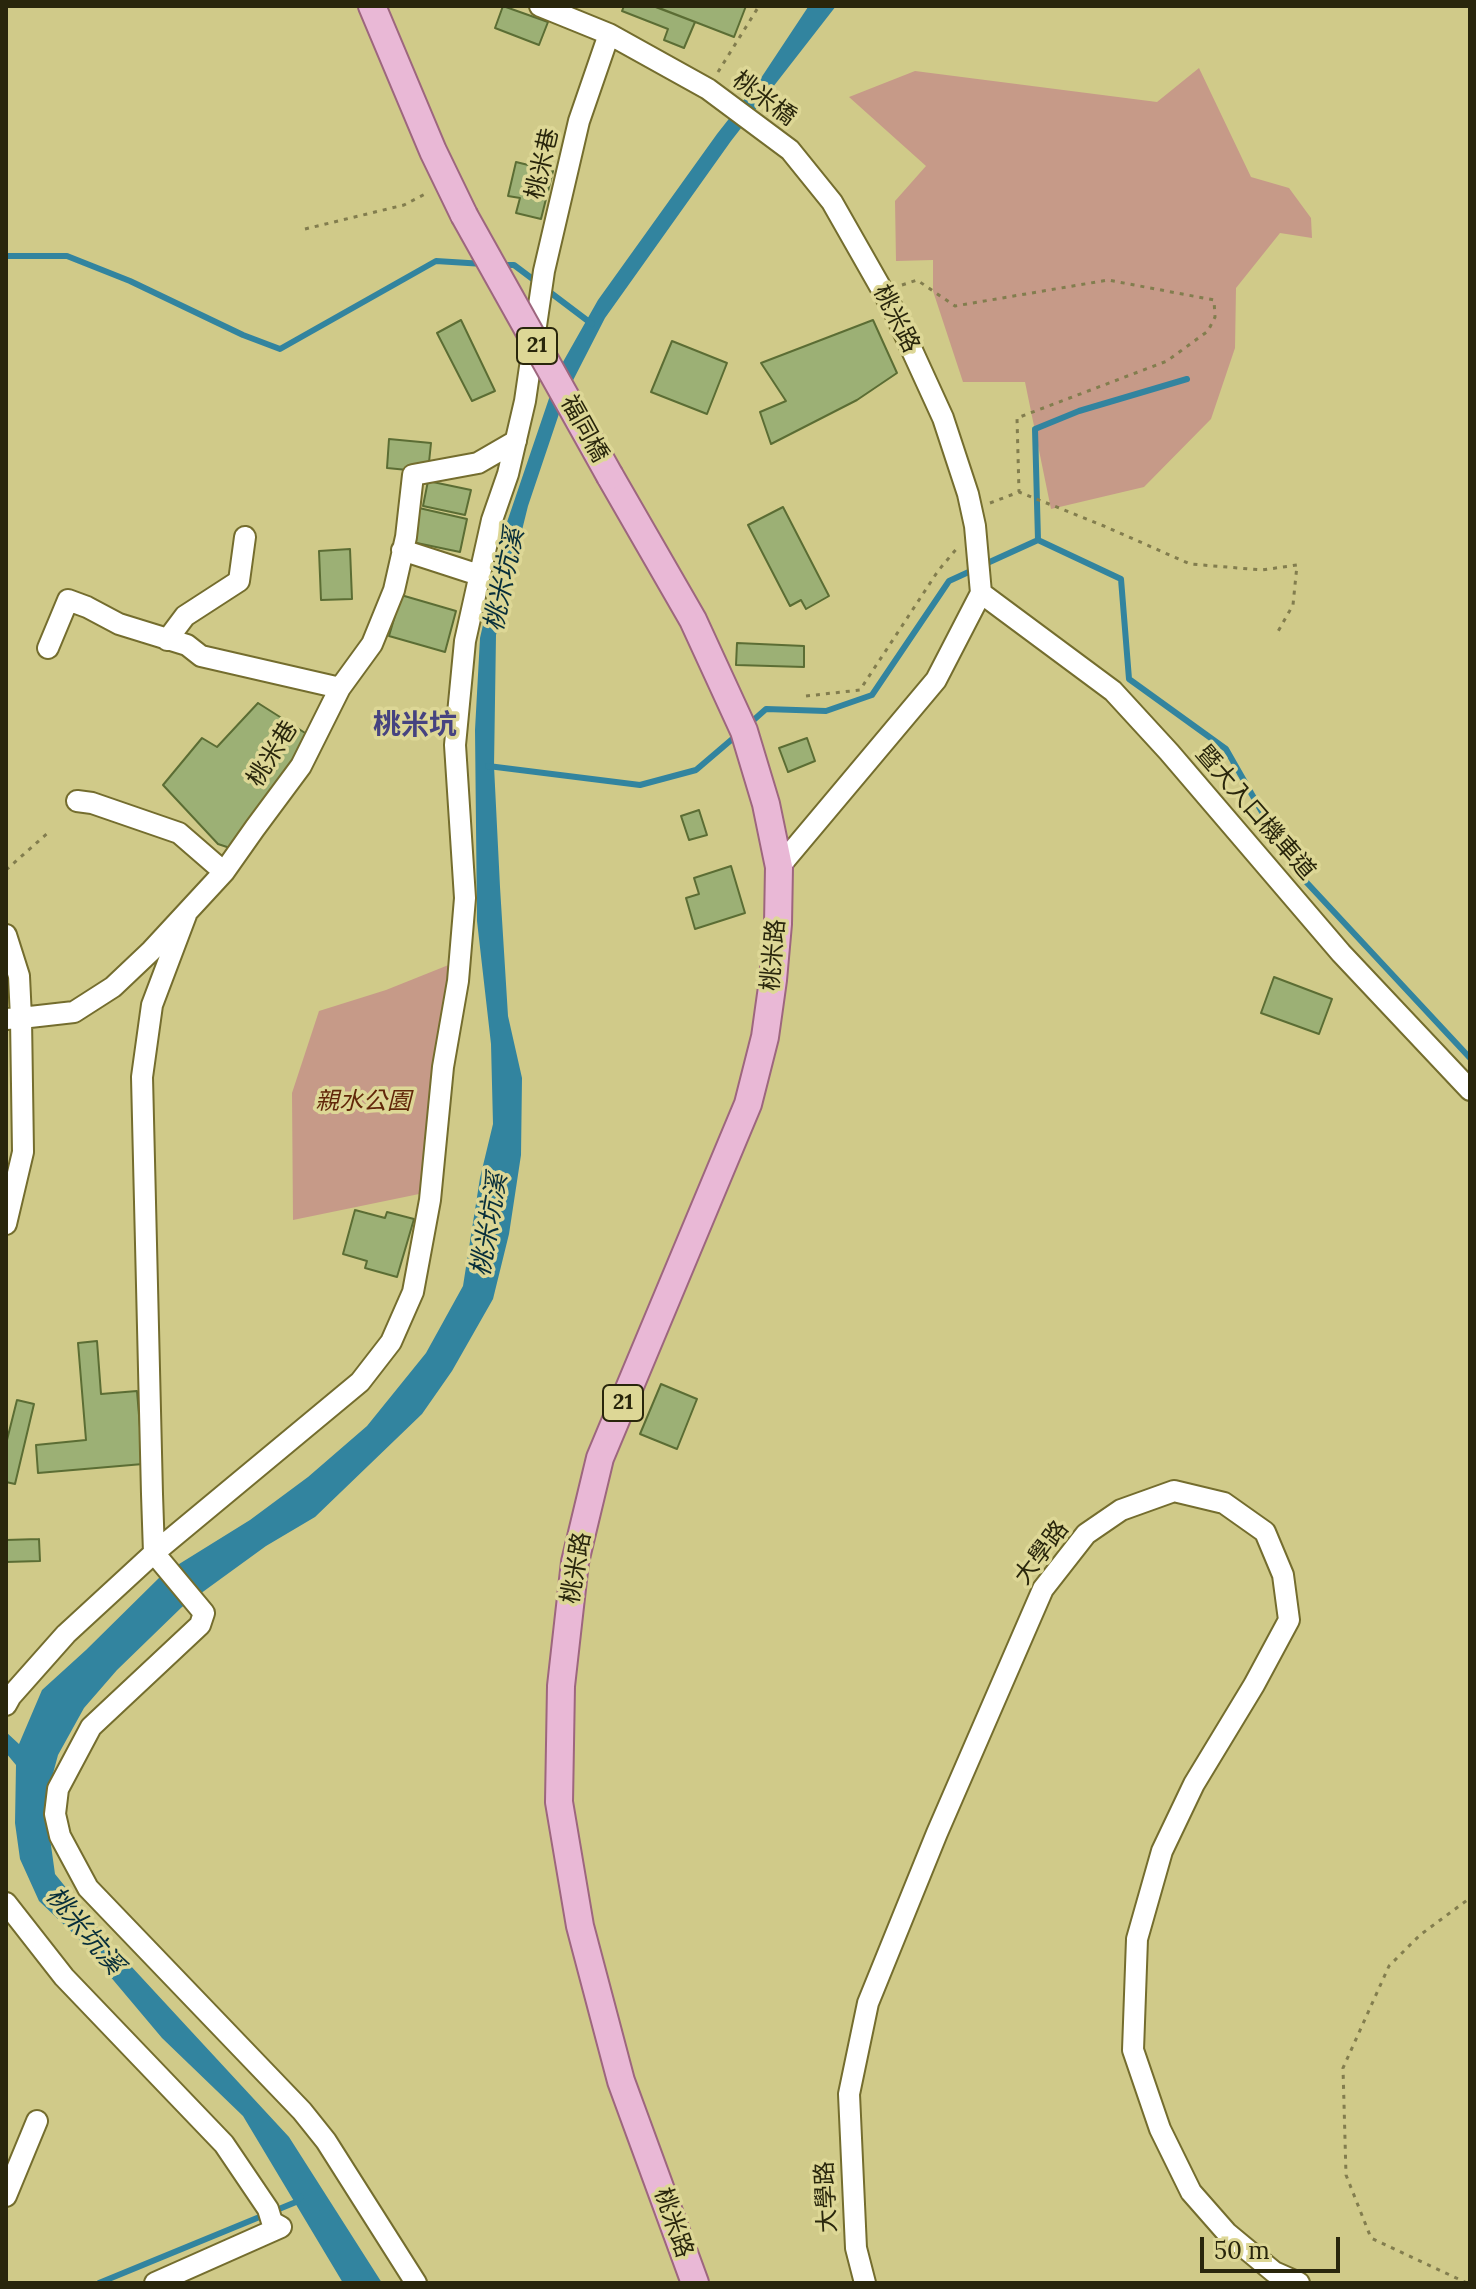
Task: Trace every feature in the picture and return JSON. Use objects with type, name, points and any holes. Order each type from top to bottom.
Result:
[{"type":"main road","name":"21","points":[[372,6],[448,182]]},
{"type":"main road","name":"福同橋","points":[[448,182],[610,476]]},
{"type":"main road","name":"桃米路","points":[[610,476],[693,620],[744,731],[766,804],[779,867],[773,980],[765,1037],[748,1104],[600,1458],[575,1562],[561,1686],[559,1802],[580,1926],[621,2081],[695,2283]]},
{"type":"street","name":"桃米橋","points":[[540,6],[609,34],[708,89],[790,150]]},
{"type":"street","name":"桃米巷","points":[[13,1018],[74,1012],[113,987],[186,915],[224,872],[301,766],[340,688],[372,644],[394,590],[406,537],[413,475],[478,463],[516,441],[544,271],[579,121],[609,34]]},
{"type":"street","name":"桃米路","points":[[790,150],[832,202],[884,292],[943,418],[973,518],[981,593]]},
{"type":"street","points":[[6,1705],[66,1634],[159,1558],[360,1382],[391,1342],[413,1292],[430,1200],[443,1067],[458,981],[465,898],[455,745],[465,641],[492,520],[516,441]]},
{"type":"street","points":[[167,640],[185,616],[239,581],[245,537]]},
{"type":"street","points":[[402,550],[479,575]]},
{"type":"street","points":[[779,867],[936,680],[981,593]]},
{"type":"street","name":"暨大入口機車道","points":[[981,593],[1113,691],[1341,953],[1470,1090]]},
{"type":"street","points":[[48,648],[68,600],[119,624],[187,645],[201,656],[340,688]]},
{"type":"street","points":[[77,801],[92,803],[179,833],[224,872]]},
{"type":"street","points":[[186,915],[152,1005],[142,1077],[159,1558],[204,1613],[200,1625],[91,1727],[58,1789],[55,1814],[60,1836],[88,1888],[302,2111],[326,2141],[416,2283]]},
{"type":"street","points":[[6,935],[19,976],[13,1018],[23,1152],[6,1224]]},
{"type":"street","name":"大學路","points":[[865,2283],[856,2248],[849,2094],[868,2003],[937,1833],[1043,1589],[1086,1534],[1121,1510],[1174,1491],[1224,1503],[1265,1532],[1283,1575],[1289,1620],[1194,1784],[1162,1851],[1137,1939],[1133,2050],[1160,2129],[1191,2192],[1227,2233],[1274,2272],[1299,2283]]},
{"type":"street","points":[[6,1903],[64,1977],[224,2144],[269,2214],[281,2227],[155,2283]]},
{"type":"street","points":[[6,2196],[37,2121]]},
{"type":"path","points":[[708,89],[759,6]]},
{"type":"path","points":[[305,229],[404,205],[448,182]]},
{"type":"path","points":[[884,292],[917,280],[955,306],[1108,280],[1214,300],[1215,317],[1208,331],[1167,361],[1017,418],[1019,492]]},
{"type":"path","points":[[806,696],[860,690],[973,518],[1019,492]]},
{"type":"path","points":[[1019,492],[1190,564],[1262,570],[1297,565],[1293,605],[1276,635]]},
{"type":"path","points":[[6,870],[50,831]]},
{"type":"path","points":[[1467,2283],[1371,2238],[1346,2175],[1343,2068],[1389,1966],[1420,1935],[1470,1898]]},
{"type":"green space","points":[[1199,68],[1251,177],[1289,188],[1311,218],[1312,238],[1280,233],[1236,288],[1235,348],[1211,419],[1144,487],[1051,509],[1025,382],[963,382],[933,291],[933,260],[896,261],[895,201],[926,166],[849,97],[915,71],[1157,102]]},
{"type":"green space","name":"親水公園","points":[[456,962],[424,1193],[293,1220],[292,1093],[319,1011],[386,990]]},
{"type":"water","name":"桃米坑溪","points":[[836,6],[731,141],[605,318],[565,396],[528,506],[496,635],[494,766],[500,887],[508,1016],[522,1078],[521,1155],[509,1234],[493,1299],[452,1371],[422,1414],[315,1517],[266,1546],[182,1607],[117,1670],[84,1708],[58,1755],[47,1796],[55,1874],[117,1951],[289,2137],[382,2283],[343,2283],[243,2116],[162,2038],[77,1937],[39,1901],[20,1859],[15,1823],[16,1765],[6,1753],[6,1732],[19,1744],[42,1690],[163,1574],[250,1520],[308,1477],[367,1426],[426,1353],[463,1286],[480,1178],[493,1124],[491,1044],[477,921],[475,730],[480,638],[505,528],[559,369],[598,300],[761,78],[808,7]]},
{"type":"building","points":[[503,6],[548,22],[539,45],[495,28]]},
{"type":"building","points":[[624,6],[653,6],[695,22],[684,48],[664,40],[668,29],[622,11]]},
{"type":"building","points":[[654,6],[746,6],[734,37]]},
{"type":"building","points":[[516,162],[553,171],[541,219],[516,213],[520,198],[508,196]]},
{"type":"building","points":[[461,320],[495,391],[472,401],[437,333]]},
{"type":"building","points":[[873,320],[897,373],[857,400],[771,444],[760,412],[786,401],[761,363]]},
{"type":"building","points":[[672,341],[727,363],[707,414],[651,392]]},
{"type":"building","points":[[389,439],[431,443],[428,472],[387,468]]},
{"type":"building","points":[[428,481],[471,490],[465,515],[423,506]]},
{"type":"building","points":[[783,507],[829,596],[806,609],[801,600],[790,606],[748,525]]},
{"type":"building","points":[[419,508],[467,519],[460,552],[412,542]]},
{"type":"building","points":[[350,549],[352,599],[321,600],[319,551]]},
{"type":"building","points":[[401,595],[456,611],[445,652],[389,636]]},
{"type":"building","points":[[737,643],[804,646],[804,667],[736,665]]},
{"type":"building","points":[[258,703],[313,738],[233,849],[218,844],[163,785],[202,738],[217,747]]},
{"type":"building","points":[[807,738],[815,761],[788,772],[779,748]]},
{"type":"building","points":[[699,810],[707,835],[689,840],[681,816]]},
{"type":"building","points":[[731,866],[745,913],[695,929],[686,898],[699,894],[694,878]]},
{"type":"building","points":[[1274,977],[1332,999],[1319,1034],[1261,1013]]},
{"type":"building","points":[[355,1210],[385,1218],[387,1212],[414,1219],[397,1277],[365,1268],[367,1261],[343,1254]]},
{"type":"building","points":[[97,1341],[101,1394],[137,1391],[143,1464],[38,1473],[36,1445],[86,1440],[78,1343]]},
{"type":"building","points":[[661,1384],[697,1399],[677,1449],[640,1434]]},
{"type":"building","points":[[17,1400],[34,1404],[15,1484],[6,1482],[6,1444]]},
{"type":"building","points":[[39,1539],[40,1561],[6,1562],[6,1540]]},
{"type":"waterway","points":[[6,256],[67,256],[280,349],[436,261],[484,264]]},
{"type":"waterway","points":[[499,265],[514,265],[538,283]]},
{"type":"waterway","points":[[547,290],[592,324]]},
{"type":"waterway","points":[[1038,540],[1035,429],[1079,411],[1187,379]]},
{"type":"waterway","points":[[983,565],[1038,540],[1121,579],[1129,679],[1226,749],[1295,870],[1470,1058]]},
{"type":"waterway","points":[[748,725],[766,709],[826,711],[872,695],[949,581],[973,570]]},
{"type":"waterway","points":[[488,766],[640,785],[696,770],[737,735]]},
{"type":"waterway","points":[[99,2283],[296,2202],[301,2197]]},
{"type":"district","name":"桃米坑","points":[[415,726]]}]
